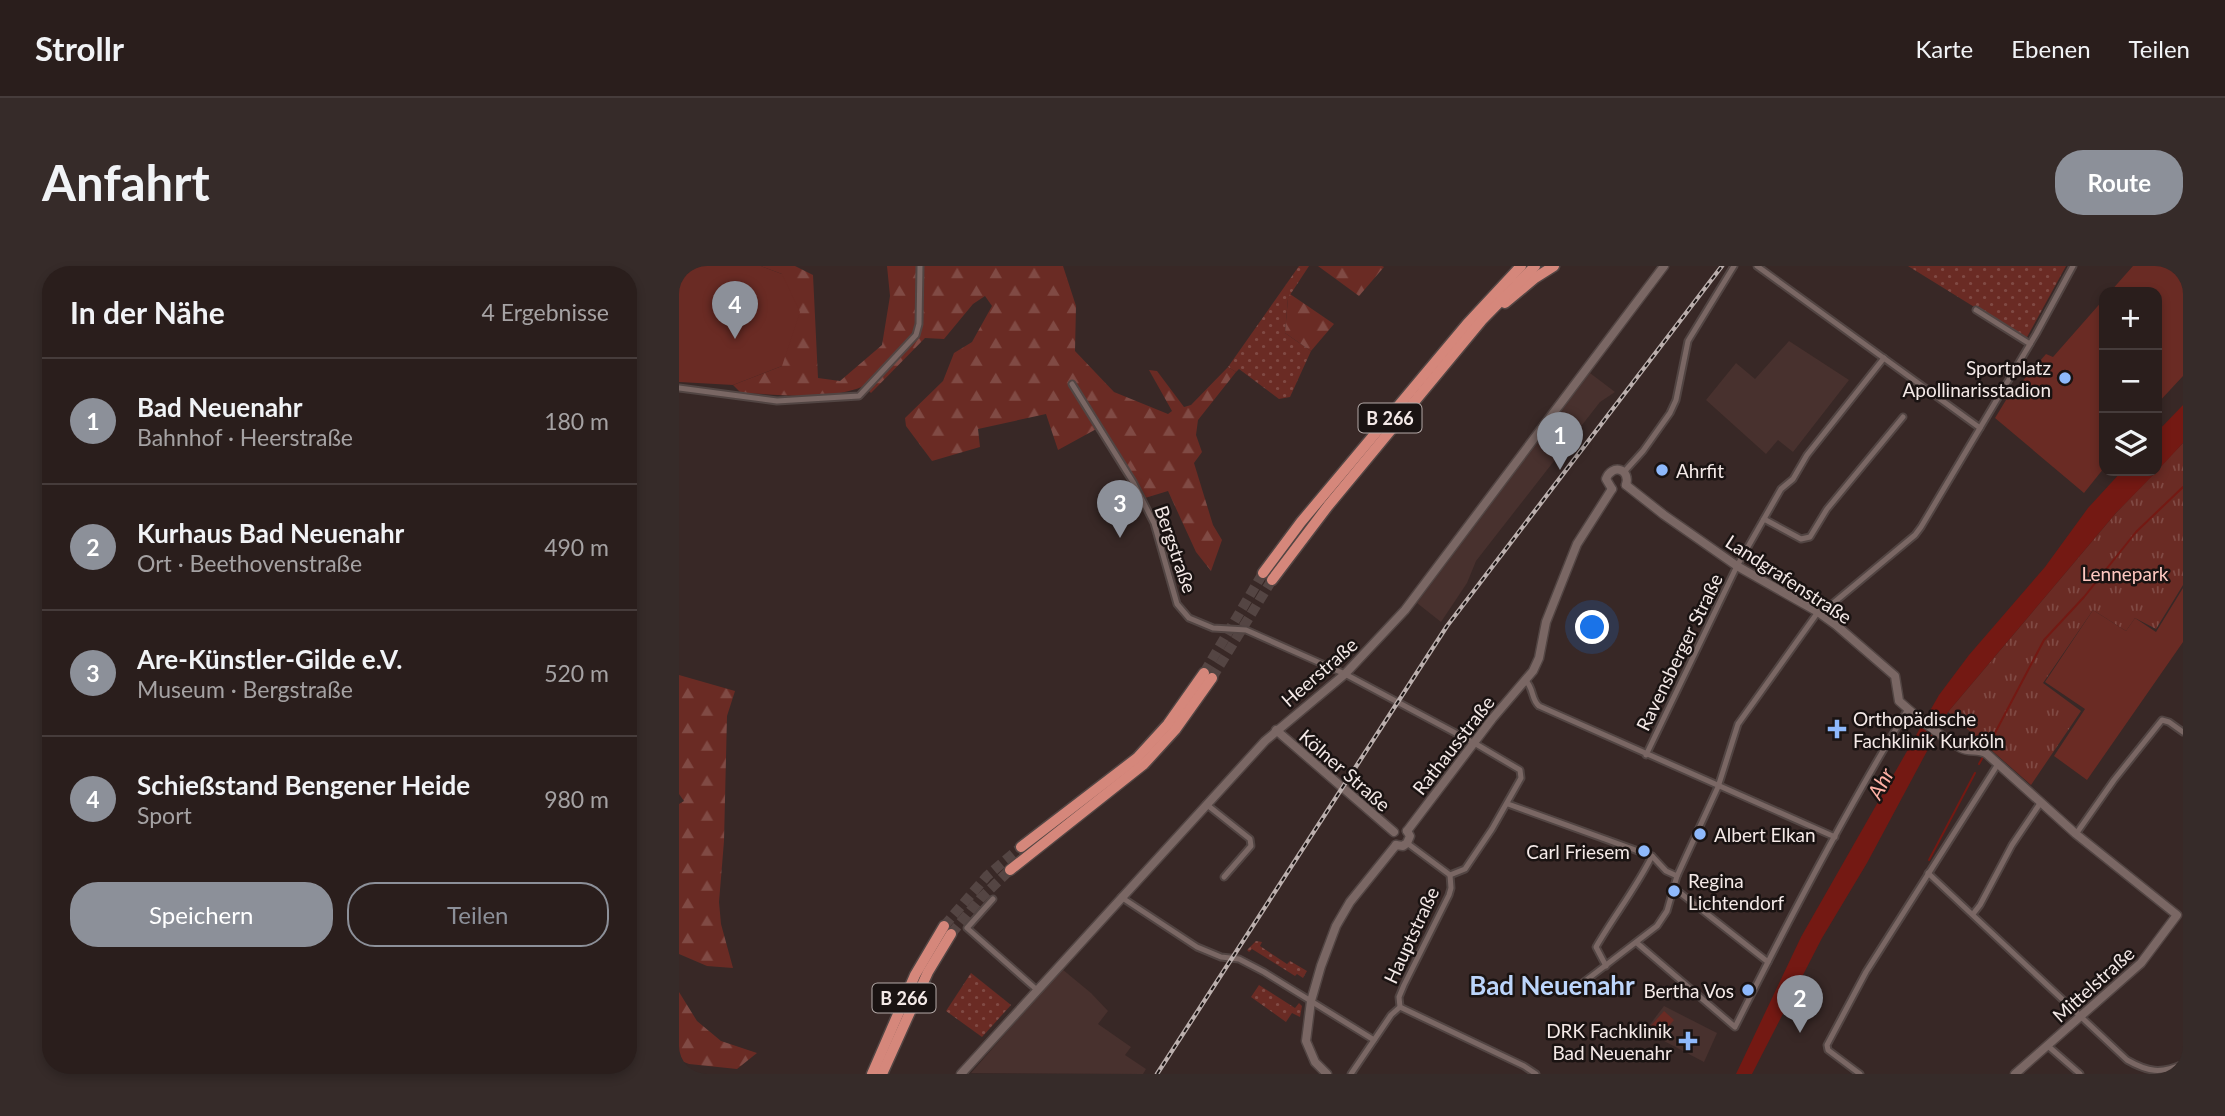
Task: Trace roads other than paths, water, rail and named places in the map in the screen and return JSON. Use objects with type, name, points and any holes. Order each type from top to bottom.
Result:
[{"type":"highway","name":"B 266","points":[[1521,266],[1467,324],[1301,522],[1268,577],[1482,320],[1535,266]]},
{"type":"highway","name":"B 266","points":[[1482,320],[1554,266]]},
{"type":"highway","points":[[1010,870],[1144,765],[1175,730],[1208,675],[1137,758],[1021,847]]},
{"type":"highway","name":"B 266","points":[[872,1074],[915,975],[948,930],[882,1074]]},
{"type":"street","points":[[679,388],[777,401],[859,396],[916,335],[919,324],[920,266]]},
{"type":"street","name":"Heerstraße","points":[[961,1074],[1276,730],[1345,674],[1405,610],[1664,266]]},
{"type":"street","points":[[1624,472],[1670,413],[1676,400],[1688,341],[1734,266]]},
{"type":"street","points":[[1756,266],[1980,428]]},
{"type":"street","points":[[1576,988],[1657,926],[1667,911],[1677,876],[1718,787],[1738,724],[1820,614],[1915,535],[2030,344],[2073,266]]},
{"type":"street","points":[[1976,310],[2030,344]]},
{"type":"street","name":"Ravensberger Straße","points":[[1646,755],[1737,566],[1781,489],[1793,479],[1807,455],[1884,358]]},
{"type":"street","name":"Bergstraße","points":[[1072,384],[1133,482],[1154,523],[1177,604],[1189,618],[1213,628],[1246,630],[1345,674],[1474,743],[1518,769],[1521,778]]},
{"type":"street","points":[[1764,519],[1801,539],[1810,537],[1827,509],[1903,417]]},
{"type":"street","points":[[1616,469],[1624,472],[1628,479],[1626,485],[1620,490],[1612,489],[1607,482],[1609,473],[1616,469]]},
{"type":"street","name":"Landgrafenstraße","points":[[1626,485],[1737,566],[1820,614],[1895,676],[1899,701],[1912,712],[1965,751],[1985,752],[2076,834],[2180,912]]},
{"type":"street","points":[[1612,489],[1577,544],[1546,622],[1539,658],[1526,681],[1532,689],[1535,703],[1646,755],[1835,837]]},
{"type":"street","name":"Rathausstraße","points":[[1407,831],[1474,743],[1526,681]]},
{"type":"street","points":[[1637,943],[1735,1027],[1835,837],[1912,712]]},
{"type":"street","points":[[2076,834],[2114,780],[2162,720],[2183,732]]},
{"type":"street","name":"Kölner Straße","points":[[1276,730],[1394,832]]},
{"type":"street","points":[[1860,1074],[1828,1051],[1827,1045],[1866,972],[1998,764]]},
{"type":"street","name":"Hauptstraße","points":[[1351,1074],[1391,1015],[1400,1007],[1399,997],[1404,985],[1449,895],[1450,875],[1465,869],[1521,778]]},
{"type":"street","points":[[1973,914],[2012,845],[2041,802]]},
{"type":"street","points":[[1508,803],[1652,856],[1666,871],[1677,876]]},
{"type":"street","points":[[1206,804],[1250,839],[1251,846],[1224,877]]},
{"type":"street","points":[[1399,828],[1407,831],[1410,836],[1408,843],[1403,846],[1396,845],[1392,839],[1394,832],[1399,828]]},
{"type":"street","points":[[1408,843],[1450,875]]},
{"type":"street","points":[[1327,1074],[1310,1054],[1306,1041],[1311,1001],[1329,942],[1341,918],[1364,883],[1396,845]]},
{"type":"street","points":[[1606,966],[1596,947],[1620,906],[1640,880],[1652,856]]},
{"type":"street","points":[[1928,873],[2082,1016],[2113,1049],[2140,1068],[2161,1072],[2183,1064]]},
{"type":"street","points":[[1674,888],[1768,962]]},
{"type":"street","points":[[1121,897],[1197,947],[1221,957],[1239,960],[1264,972],[1374,1040]]},
{"type":"street","points":[[993,899],[967,928],[1037,990]]},
{"type":"street","name":"Mittelstraße","points":[[2015,1074],[2026,1071],[2047,1046],[2141,963],[2180,912]]},
{"type":"street","points":[[1400,1007],[1537,1074]]},
{"type":"street","points":[[2047,1046],[2080,1074]]},
{"type":"street","points":[[1522,1074],[1524,1066]]},
{"type":"waterway","points":[[1986,750],[2044,640],[2084,597],[2136,532],[2183,487]]},
{"type":"waterway","points":[[1979,764],[1984,755]]},
{"type":"waterway","points":[[1929,860],[1975,773]]},
{"type":"tunnel","points":[[1204,673],[1263,573]]},
{"type":"tunnel","points":[[1212,678],[1272,580]]},
{"type":"tunnel","points":[[944,926],[987,876],[1021,847]]},
{"type":"tunnel","points":[[951,934],[980,899],[1010,870]]},
{"type":"railway","points":[[1157,1074],[1447,626],[1722,266]]},
{"type":"place","name":"Schießstand Bengener Heide","points":[[735,339]]},
{"type":"place","name":"Sportplatz Apollinarisstadion","points":[[2065,378]]},
{"type":"place","name":"Bad Neuenahr","points":[[1560,470]]},
{"type":"place","name":"Ahrfit","points":[[1662,470]]},
{"type":"place","name":"Are-Künstler-Gilde e.V.","points":[[1120,538]]},
{"type":"place","name":"Orthopädische Fachklinik Kurköln","points":[[1837,729]]},
{"type":"place","name":"Albert Elkan","points":[[1700,834]]},
{"type":"place","name":"Carl Friesem","points":[[1644,851]]},
{"type":"place","name":"Regina Lichtendorf","points":[[1674,891]]},
{"type":"place","name":"Bertha Vos","points":[[1748,990]]},
{"type":"place","name":"Kurhaus Bad Neuenahr","points":[[1800,1033]]},
{"type":"place","name":"DRK Fachklinik Bad Neuenahr","points":[[1688,1041]]},
{"type":"district","name":"Bad Neuenahr","points":[[1552,985]]},
{"type":"park label","name":"Lennepark","points":[[2125,573]]},
{"type":"water label","name":"Ahr","points":[[1880,783]]}]
